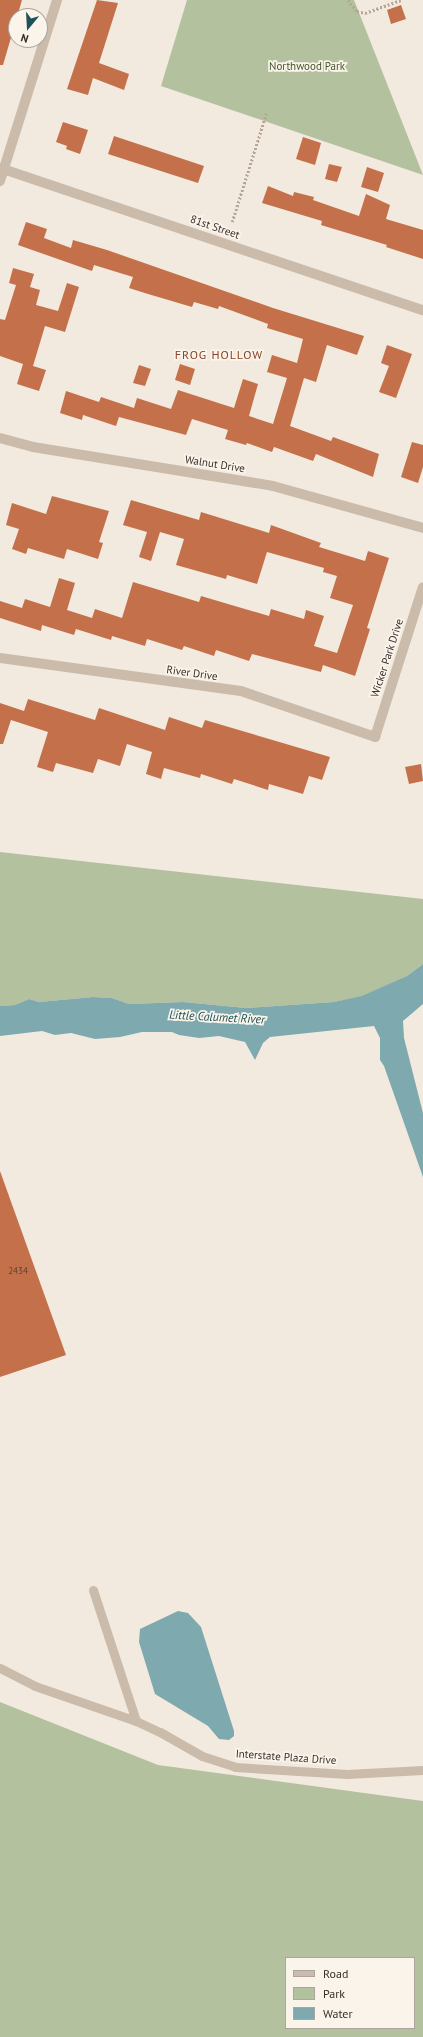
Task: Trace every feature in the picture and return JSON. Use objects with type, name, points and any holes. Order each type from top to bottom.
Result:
[{"type":"street","points":[[0,181],[2,168],[58,0]]},
{"type":"street","name":"81st Street","points":[[2,168],[423,310]]},
{"type":"street","name":"Walnut Drive","points":[[0,438],[33,447],[273,486],[423,528]]},
{"type":"street","name":"Wicker Park Drive","points":[[375,737],[423,587]]},
{"type":"street","name":"River Drive","points":[[0,658],[241,691],[375,737]]},
{"type":"lane","points":[[94,1590],[136,1721]]},
{"type":"lane","name":"Interstate Plaza Drive","points":[[0,1668],[34,1686],[136,1721],[160,1732],[202,1756],[235,1767],[347,1774],[423,1770]]},
{"type":"path","points":[[348,0],[357,11],[365,13],[401,0]]},
{"type":"path","points":[[232,222],[267,111]]},
{"type":"green space","name":"Northwood Park","points":[[187,0],[354,0],[423,175],[161,86]]},
{"type":"green space","points":[[0,852],[423,899],[423,964],[407,976],[362,997],[334,1002],[246,1008],[183,1002],[129,1004],[112,998],[93,997],[39,1002],[29,999],[15,1005],[0,1006]]},
{"type":"green space","points":[[0,1702],[158,1765],[423,1801],[423,2037],[0,2037]]},
{"type":"water","name":"Little Calumet River","points":[[423,964],[423,1004],[403,1021],[404,1038],[423,1113],[423,1177],[384,1066],[380,1060],[380,1038],[374,1026],[270,1037],[263,1043],[255,1060],[245,1042],[219,1036],[199,1038],[179,1035],[172,1032],[142,1032],[120,1037],[95,1039],[71,1033],[55,1035],[42,1031],[0,1036],[0,1006],[15,1005],[29,999],[39,1002],[93,997],[112,998],[129,1004],[183,1002],[246,1008],[334,1002],[362,996],[407,976]]},
{"type":"water","points":[[178,1611],[188,1613],[201,1627],[234,1731],[234,1736],[229,1740],[219,1739],[208,1726],[155,1694],[139,1642],[140,1629]]},
{"type":"building","points":[[0,0],[22,0],[20,8],[8,8],[8,48],[3,65],[0,65]]},
{"type":"building","points":[[97,0],[118,3],[99,63],[129,74],[124,90],[93,78],[88,95],[67,89]]},
{"type":"building","points":[[401,5],[406,19],[391,24],[387,10]]},
{"type":"building","points":[[63,122],[88,130],[80,154],[66,149],[67,146],[56,142]]},
{"type":"building","points":[[114,136],[204,166],[198,183],[108,154]]},
{"type":"building","points":[[303,137],[321,143],[315,165],[296,159]]},
{"type":"building","points":[[329,164],[342,167],[337,182],[325,179]]},
{"type":"building","points":[[367,167],[384,173],[378,192],[361,187]]},
{"type":"building","points":[[268,186],[293,196],[294,192],[314,197],[313,200],[359,216],[366,194],[390,205],[386,219],[423,230],[423,259],[386,247],[387,245],[321,225],[322,221],[262,203]]},
{"type":"building","points":[[26,222],[47,229],[44,238],[71,248],[73,240],[107,250],[273,308],[364,336],[357,355],[327,345],[316,382],[304,378],[290,426],[331,441],[333,437],[379,454],[373,477],[316,454],[313,461],[274,447],[272,452],[247,443],[246,445],[225,439],[228,430],[192,419],[186,435],[119,417],[116,426],[83,415],[82,420],[60,413],[66,391],[99,402],[101,397],[134,408],[137,398],[171,409],[178,390],[234,408],[243,379],[258,384],[249,416],[273,424],[287,378],[267,372],[272,355],[297,363],[303,339],[267,328],[268,324],[219,306],[218,309],[194,302],[192,307],[129,288],[133,277],[94,265],[92,271],[18,245]]},
{"type":"building","points":[[13,268],[34,274],[30,287],[40,290],[36,305],[58,311],[67,283],[79,287],[65,332],[45,326],[33,366],[46,370],[39,391],[17,384],[23,364],[0,356],[0,319],[5,320],[16,285],[9,283]]},
{"type":"building","points":[[387,345],[412,354],[396,398],[379,392],[389,366],[381,363]]},
{"type":"building","points":[[180,364],[195,369],[190,385],[175,380]]},
{"type":"building","points":[[139,365],[151,369],[145,386],[133,383]]},
{"type":"building","points":[[412,442],[423,445],[423,467],[418,483],[401,477]]},
{"type":"building","points":[[52,496],[109,511],[99,542],[103,543],[98,559],[67,549],[64,559],[28,548],[26,554],[12,549],[19,529],[6,525],[12,503],[46,514]]},
{"type":"building","points":[[131,500],[199,520],[201,512],[269,533],[271,525],[321,543],[319,547],[365,561],[368,551],[389,558],[367,628],[370,629],[355,676],[323,665],[321,672],[252,654],[249,661],[216,650],[214,656],[184,646],[182,650],[147,639],[145,646],[112,636],[111,640],[76,629],[74,635],[42,625],[41,631],[0,618],[0,601],[22,608],[25,599],[50,607],[59,578],[75,583],[67,610],[92,618],[95,609],[122,618],[133,582],[199,602],[201,596],[269,616],[271,609],[304,619],[306,610],[324,616],[314,646],[337,653],[353,605],[330,598],[337,576],[323,572],[324,568],[267,552],[257,584],[227,575],[226,579],[176,565],[184,539],[160,532],[151,561],[139,557],[147,532],[123,525]]},
{"type":"building","points":[[28,699],[95,720],[99,708],[165,730],[169,717],[202,728],[205,720],[330,757],[322,780],[309,776],[303,794],[269,784],[268,790],[234,779],[232,784],[201,774],[200,778],[164,768],[161,779],[146,774],[152,752],[127,744],[120,766],[98,759],[93,773],[56,763],[53,772],[37,767],[48,732],[11,720],[3,744],[0,744],[0,703],[24,711]]},
{"type":"building","points":[[421,764],[423,781],[409,784],[405,767]]},
{"type":"building","points":[[0,1171],[66,1355],[0,1377]]},
{"type":"district","name":"FROG HOLLOW","points":[[219,355]]}]
